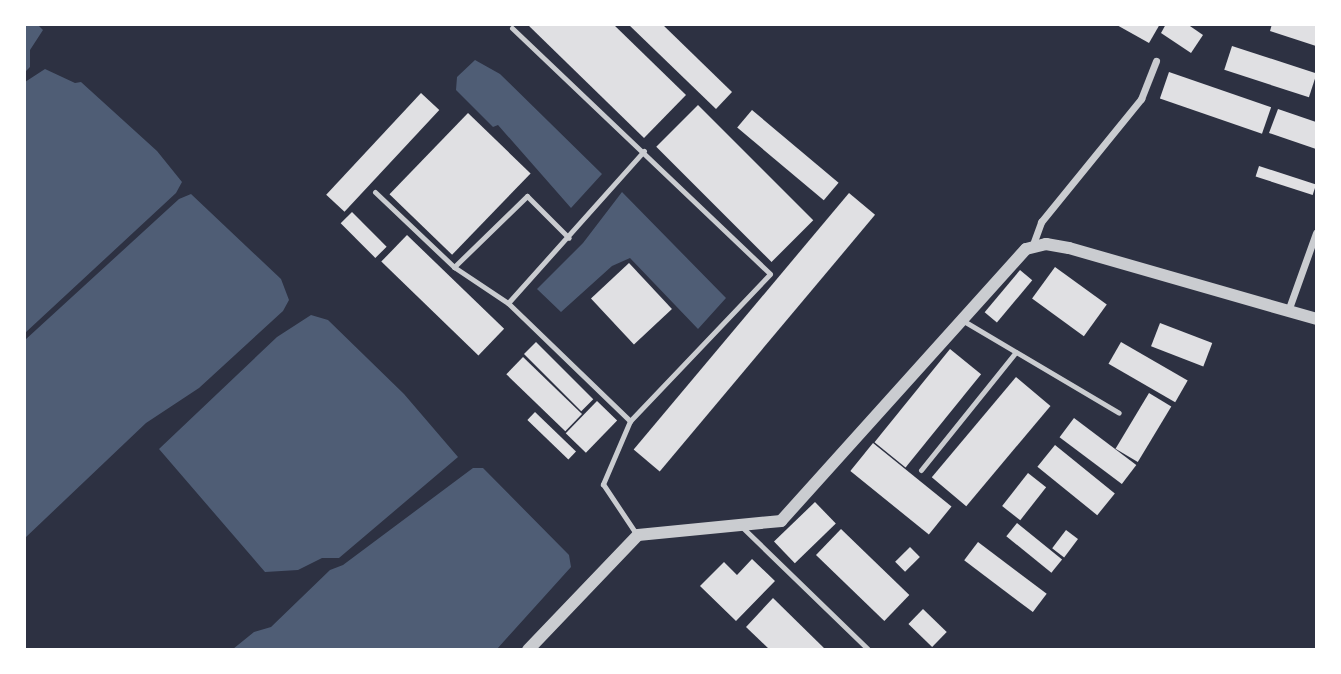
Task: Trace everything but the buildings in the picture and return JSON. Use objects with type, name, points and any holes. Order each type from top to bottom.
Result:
[{"type":"street","points":[[528,649],[638,535],[781,521],[962,320],[1032,247],[1041,222],[1141,99],[1156,61]]},
{"type":"street","points":[[1288,311],[1317,233]]},
{"type":"street","points":[[1032,247],[1045,244],[1069,248],[1317,319]]},
{"type":"lane","points":[[512,28],[770,274],[631,421],[603,484],[638,535]]},
{"type":"lane","points":[[508,303],[569,239],[644,151]]},
{"type":"lane","points":[[375,192],[454,267],[508,303],[631,421]]},
{"type":"lane","points":[[454,267],[527,196],[569,239]]},
{"type":"lane","points":[[962,320],[1119,414]]},
{"type":"lane","points":[[921,470],[1016,352]]},
{"type":"lane","points":[[740,525],[869,649]]},
{"type":"water","points":[[25,24],[38,25],[43,30],[30,50],[30,67],[25,72]]},
{"type":"water","points":[[475,60],[500,74],[602,174],[571,208],[498,125],[493,127],[456,90],[457,77]]},
{"type":"water","points":[[45,69],[75,83],[81,82],[157,151],[182,182],[176,193],[25,333],[25,82]]},
{"type":"water","points":[[622,192],[726,298],[698,329],[630,258],[612,266],[561,312],[537,289],[583,243]]},
{"type":"water","points":[[191,194],[281,279],[289,300],[283,311],[199,388],[146,423],[25,538],[25,340],[179,199]]},
{"type":"water","points":[[311,315],[328,320],[404,394],[458,457],[339,558],[322,558],[298,570],[265,572],[159,449],[277,337]]},
{"type":"water","points":[[473,468],[483,468],[569,555],[571,567],[497,649],[233,649],[254,632],[271,627],[330,570],[343,565]]}]
